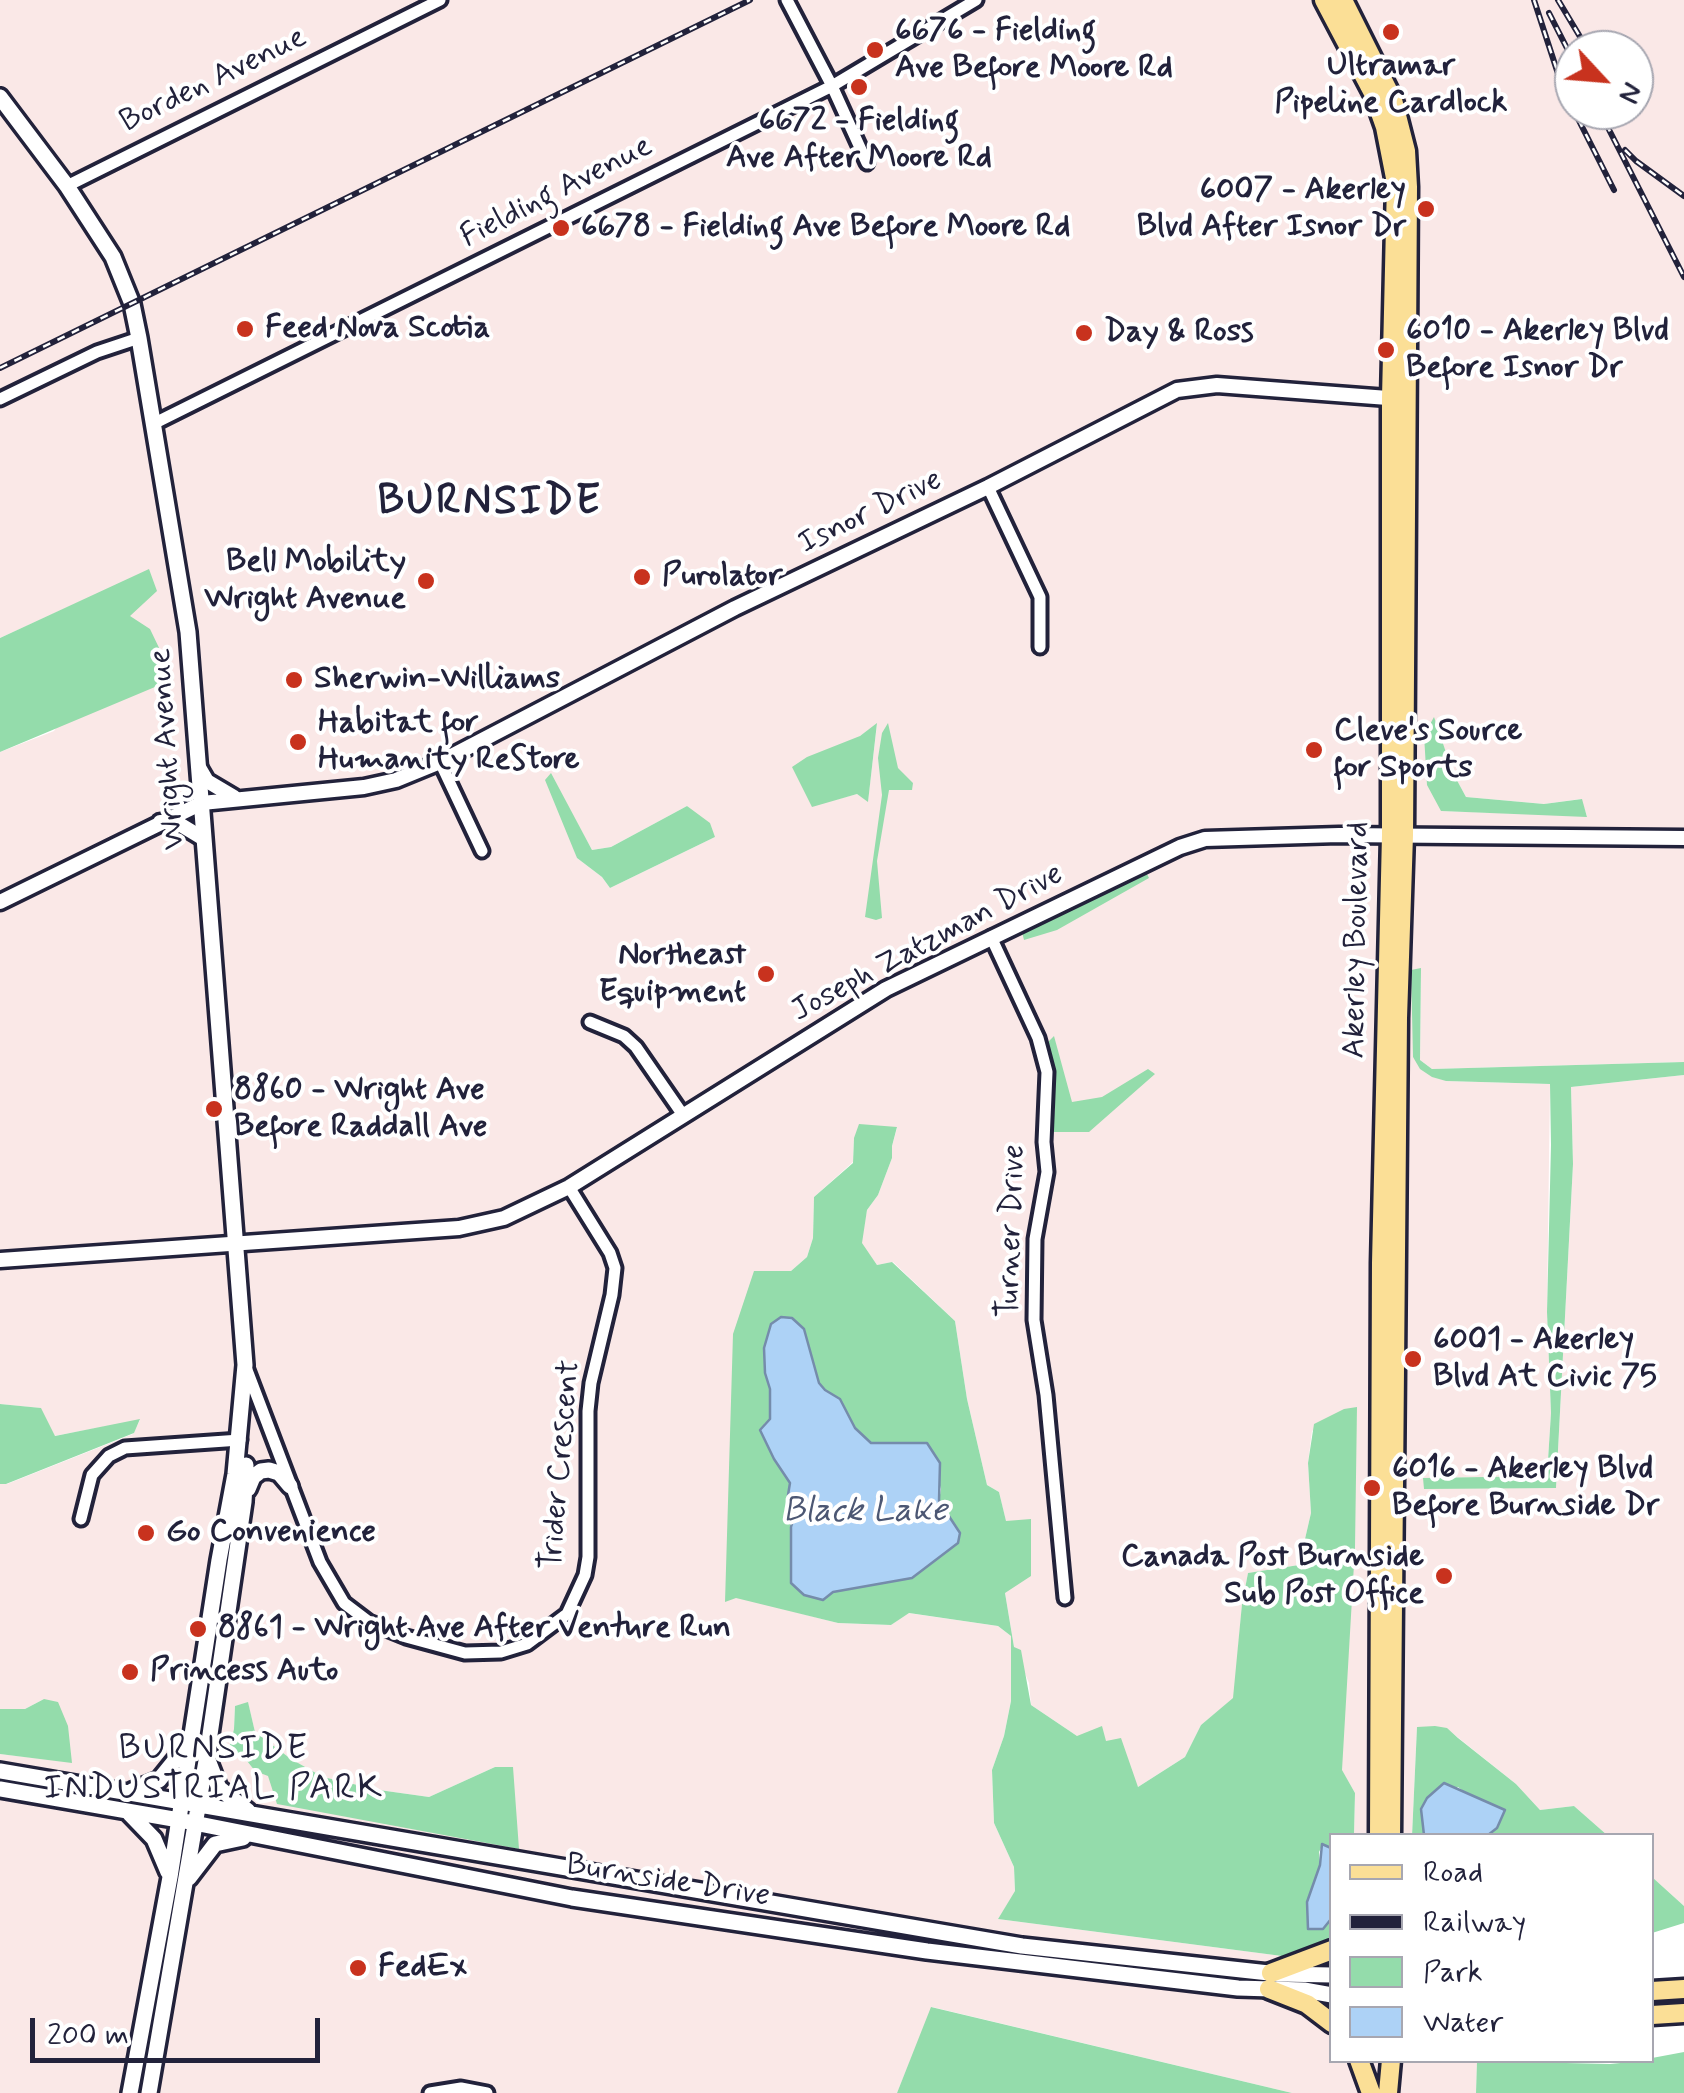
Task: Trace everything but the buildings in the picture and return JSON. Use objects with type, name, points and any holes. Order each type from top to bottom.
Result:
[{"type":"main road","name":"Akerley Boulevard","points":[[1324,0],[1373,93],[1385,126],[1396,183],[1398,1018],[1391,1833]]},
{"type":"main road","name":"Akerley Boulevard","points":[[1343,0],[1388,89],[1406,152],[1398,398]]},
{"type":"main road","name":"Wright Avenue","points":[[0,97],[67,186],[113,258],[132,304],[140,338],[188,632],[236,1241],[245,1365],[240,1440],[179,1820],[178,1879],[149,2093]]},
{"type":"main road","name":"Akerley Boulevard","points":[[1379,1833],[1381,1262],[1398,835]]},
{"type":"main road","name":"Wright Avenue","points":[[130,2093],[178,1879],[200,1805],[244,1502],[246,1452],[240,1440]]},
{"type":"main road","points":[[244,1502],[253,1477],[261,1470],[279,1473],[290,1486]]},
{"type":"main road","points":[[218,1560],[226,1566],[232,1581]]},
{"type":"main road","points":[[131,1792],[162,1777],[191,1740]]},
{"type":"main road","points":[[207,1755],[220,1788],[251,1814]]},
{"type":"main road","name":"Burnside Drive","points":[[0,1771],[1022,1946],[1270,1981],[1329,1994]]},
{"type":"main road","name":"Burnside Drive","points":[[0,1790],[196,1823],[592,1902],[927,1951],[1270,1981],[1329,1974]]},
{"type":"main road","points":[[127,1810],[154,1839],[178,1879],[216,1844],[253,1837]]},
{"type":"main road","points":[[1270,1981],[1329,1952]]},
{"type":"main road","points":[[1270,1981],[1329,2021]]},
{"type":"main road","points":[[1654,1992],[1684,1989]]},
{"type":"main road","points":[[1654,2015],[1684,2013]]},
{"type":"main road","points":[[1360,2063],[1372,2093]]},
{"type":"main road","points":[[1372,2063],[1372,2093]]},
{"type":"main road","points":[[1388,2093],[1391,2063]]},
{"type":"street","name":"Borden Avenue","points":[[67,186],[440,0]]},
{"type":"street","points":[[786,0],[867,163]]},
{"type":"street","name":"Fielding Avenue","points":[[155,423],[832,86],[976,0]]},
{"type":"street","points":[[0,400],[97,352],[140,338]]},
{"type":"street","name":"Isnor Drive","points":[[0,902],[202,803],[364,786],[396,780],[440,762],[736,608],[988,487],[1177,390],[1217,384],[1398,398]]},
{"type":"street","points":[[988,487],[1040,597],[1040,647]]},
{"type":"street","points":[[440,762],[482,851]]},
{"type":"street","points":[[200,770],[208,782],[235,798]]},
{"type":"street","points":[[160,822],[176,822],[204,839]]},
{"type":"street","name":"Joseph Zatzman Drive","points":[[0,1260],[459,1228],[504,1218],[569,1186],[886,989],[1180,847],[1206,839],[1398,835],[1684,838]]},
{"type":"street","name":"Turner Drive","points":[[991,937],[1038,1038],[1047,1072],[1047,1172],[1035,1239],[1034,1320],[1046,1395],[1066,1598]]},
{"type":"street","points":[[590,1022],[624,1036],[636,1048],[682,1115]]},
{"type":"street","name":"Trider Crescent","points":[[245,1365],[320,1562],[336,1591],[369,1622],[444,1648],[484,1653],[527,1644],[566,1614],[582,1582],[588,1557],[588,1411],[615,1268],[569,1186]]},
{"type":"street","points":[[80,1519],[92,1475],[108,1456],[125,1448],[240,1440]]},
{"type":"street","points":[[430,2093],[461,2088],[488,2093]]},
{"type":"shaded area","points":[[0,0],[1684,0],[1684,1062],[1432,1069],[1420,1060],[1421,969],[1413,1057],[1446,1081],[1550,1084],[1547,1312],[1551,1413],[1547,1476],[1424,1478],[1556,1488],[1573,1164],[1571,1087],[1684,1075],[1684,1906],[1654,1879],[1654,1833],[1605,1833],[1574,1806],[1540,1810],[1516,1784],[1446,1728],[1417,1727],[1412,1833],[1354,1833],[1355,1793],[1341,1769],[1357,1407],[1312,1431],[1308,1463],[1311,1513],[1299,1565],[1248,1573],[1234,1698],[1201,1725],[1185,1757],[1138,1787],[1105,1741],[1077,1736],[1031,1705],[1029,1683],[1014,1647],[1005,1593],[1031,1520],[1006,1522],[999,1492],[987,1485],[967,1399],[955,1321],[893,1262],[877,1265],[861,1243],[867,1210],[878,1195],[892,1158],[897,1128],[854,1138],[853,1162],[814,1197],[813,1238],[807,1257],[791,1271],[736,1597],[838,1623],[891,1625],[908,1613],[998,1626],[1011,1636],[1011,1701],[992,1770],[994,1823],[1014,1867],[1015,1892],[998,1919],[1282,1956],[1329,1953],[1329,2063],[1477,2063],[1476,2093],[1292,2093],[932,2007],[897,2093],[0,2093],[0,1754],[71,1762],[44,1699],[25,1709],[0,1709],[0,1484],[133,1434],[140,1420],[54,1436],[40,1408],[0,1404],[0,752],[54,731],[129,616],[149,570],[0,638]],"holes":[[[1434,718],[1453,773],[1466,797],[1544,804],[1581,799],[1587,816],[1441,811]],[[877,724],[868,801],[857,794],[812,806],[860,736]],[[550,774],[592,850],[611,847],[687,806],[715,837],[610,888],[577,858]],[[248,1703],[255,1732],[323,1777],[429,1797],[495,1767],[518,1848],[255,1771],[243,1756],[229,1749],[235,1706]]]},
{"type":"green space","points":[[149,569],[157,591],[130,616],[150,629],[174,679],[0,752],[0,638]]},
{"type":"green space","points":[[1434,717],[1453,773],[1466,797],[1544,804],[1582,799],[1587,817],[1441,811],[1427,785],[1424,735]]},
{"type":"green space","points":[[877,723],[868,802],[857,794],[812,807],[792,767],[860,736]]},
{"type":"green space","points":[[888,723],[898,768],[913,783],[912,790],[889,790],[877,861],[882,918],[876,920],[865,917],[882,795],[878,758],[882,733]]},
{"type":"green space","points":[[551,773],[592,850],[611,847],[687,806],[710,823],[715,837],[610,888],[577,858],[545,780]]},
{"type":"green space","points":[[1145,870],[1149,878],[1057,930],[1024,940],[1022,932]]},
{"type":"green space","points":[[1421,968],[1420,1060],[1432,1069],[1684,1062],[1684,1075],[1571,1087],[1573,1164],[1556,1488],[1424,1489],[1423,1478],[1547,1476],[1551,1413],[1547,1312],[1551,1145],[1550,1084],[1446,1081],[1420,1069],[1413,1057],[1411,970]]},
{"type":"green space","points":[[1054,1036],[1072,1102],[1102,1097],[1148,1069],[1155,1074],[1089,1132],[1052,1132],[1055,1107],[1047,1043]]},
{"type":"green space","points":[[859,1124],[897,1127],[892,1158],[878,1195],[867,1210],[862,1243],[877,1265],[892,1262],[955,1321],[967,1399],[987,1485],[999,1492],[1006,1521],[1031,1519],[1031,1576],[1005,1593],[1014,1647],[1021,1650],[1031,1705],[1077,1736],[1102,1726],[1106,1741],[1121,1738],[1138,1787],[1185,1757],[1201,1725],[1233,1698],[1248,1573],[1299,1565],[1311,1513],[1308,1463],[1314,1424],[1357,1407],[1355,1547],[1342,1770],[1355,1793],[1354,1833],[1329,1833],[1329,1847],[1323,1844],[1319,1852],[1320,1865],[1307,1902],[1323,1929],[1329,1922],[1329,1954],[1282,1956],[998,1919],[1015,1891],[1014,1867],[994,1823],[992,1770],[1011,1701],[1011,1636],[998,1626],[909,1613],[891,1625],[838,1623],[736,1598],[725,1602],[733,1334],[754,1271],[791,1271],[807,1257],[813,1238],[814,1197],[853,1163]],"holes":[[[792,1318],[804,1329],[819,1383],[840,1399],[855,1428],[871,1443],[927,1443],[941,1489],[939,1501],[960,1533],[912,1578],[833,1592],[823,1600],[791,1582],[791,1527],[795,1514],[788,1495],[790,1483],[764,1436],[764,1424],[770,1420],[764,1348],[768,1333]]]},
{"type":"green space","points":[[0,1404],[41,1408],[55,1436],[140,1419],[134,1433],[0,1484]]},
{"type":"green space","points":[[44,1699],[58,1702],[68,1726],[72,1763],[0,1754],[0,1709],[25,1709]]},
{"type":"green space","points":[[248,1702],[255,1732],[323,1777],[429,1797],[495,1767],[513,1767],[519,1849],[277,1804],[268,1776],[255,1771],[243,1756],[229,1749],[235,1706]]},
{"type":"green space","points":[[1417,1727],[1447,1728],[1516,1784],[1540,1810],[1574,1806],[1605,1833],[1491,1833],[1505,1810],[1471,1797],[1458,1787],[1421,1809],[1424,1833],[1412,1833]]},
{"type":"green space","points":[[1654,1879],[1684,1906],[1684,1923],[1654,1932]]},
{"type":"green space","points":[[931,2007],[1292,2093],[897,2093]]},
{"type":"green space","points":[[1684,2052],[1684,2093],[1476,2093],[1477,2063],[1654,2063],[1654,2058]]},
{"type":"water","name":"Black Lake","points":[[781,1317],[792,1318],[804,1329],[819,1383],[840,1399],[855,1428],[871,1443],[927,1443],[940,1463],[939,1501],[960,1533],[958,1543],[912,1578],[833,1592],[823,1600],[804,1595],[791,1583],[791,1527],[795,1514],[788,1495],[790,1483],[760,1430],[770,1419],[764,1348],[771,1324]]},
{"type":"water","points":[[1444,1783],[1505,1810],[1491,1833],[1424,1833],[1421,1809]]},
{"type":"water","points":[[1322,1844],[1329,1847],[1329,1922],[1323,1929],[1308,1929],[1307,1902],[1320,1865]]},
{"type":"railway","points":[[0,368],[750,0]]},
{"type":"railway","points":[[1534,0],[1563,89],[1614,190]]},
{"type":"railway","points":[[1558,0],[1576,30]]},
{"type":"railway","points":[[1549,13],[1558,30]]},
{"type":"railway","points":[[1609,130],[1684,277]]},
{"type":"railway","points":[[1625,150],[1684,196]]},
{"type":"place","name":"Ultramar Pipeline Cardlock","points":[[1391,32]]},
{"type":"place","name":"6676 - Fielding Ave Before Moore Rd","points":[[875,50]]},
{"type":"place","name":"6672 - Fielding Ave After Moore Rd","points":[[859,87]]},
{"type":"place","name":"6007 - Akerley Blvd After Isnor Dr","points":[[1426,209]]},
{"type":"place","name":"6678 - Fielding Ave Before Moore Rd","points":[[561,228]]},
{"type":"place","name":"Feed Nova Scotia","points":[[245,329]]},
{"type":"place","name":"Day & Ross","points":[[1084,333]]},
{"type":"place","name":"6010 - Akerley Blvd Before Isnor Dr","points":[[1386,350]]},
{"type":"place","name":"Purolator","points":[[642,577]]},
{"type":"place","name":"Bell Mobility Wright Avenue","points":[[426,581]]},
{"type":"place","name":"Sherwin-Williams","points":[[294,680]]},
{"type":"place","name":"Habitat for Humanity ReStore","points":[[298,742]]},
{"type":"place","name":"Cleve's Source for Sports","points":[[1314,750]]},
{"type":"place","name":"Northeast Equipment","points":[[766,974]]},
{"type":"place","name":"8860 - Wright Ave Before Raddall Ave","points":[[214,1109]]},
{"type":"place","name":"6001 - Akerley Blvd At Civic 75","points":[[1413,1359]]},
{"type":"place","name":"6016 - Akerley Blvd Before Burnside Dr","points":[[1372,1488]]},
{"type":"place","name":"Go Convenience","points":[[146,1533]]},
{"type":"place","name":"Canada Post Burnside Sub Post Office","points":[[1444,1576]]},
{"type":"place","name":"8861 - Wright Ave After Venture Run","points":[[198,1629]]},
{"type":"place","name":"Princess Auto","points":[[130,1672]]},
{"type":"place","name":"FedEx","points":[[358,1968]]},
{"type":"district","name":"BURNSIDE","points":[[490,504]]},
{"type":"district","name":"BURNSIDE INDUSTRIAL PARK","points":[[214,1771]]}]
